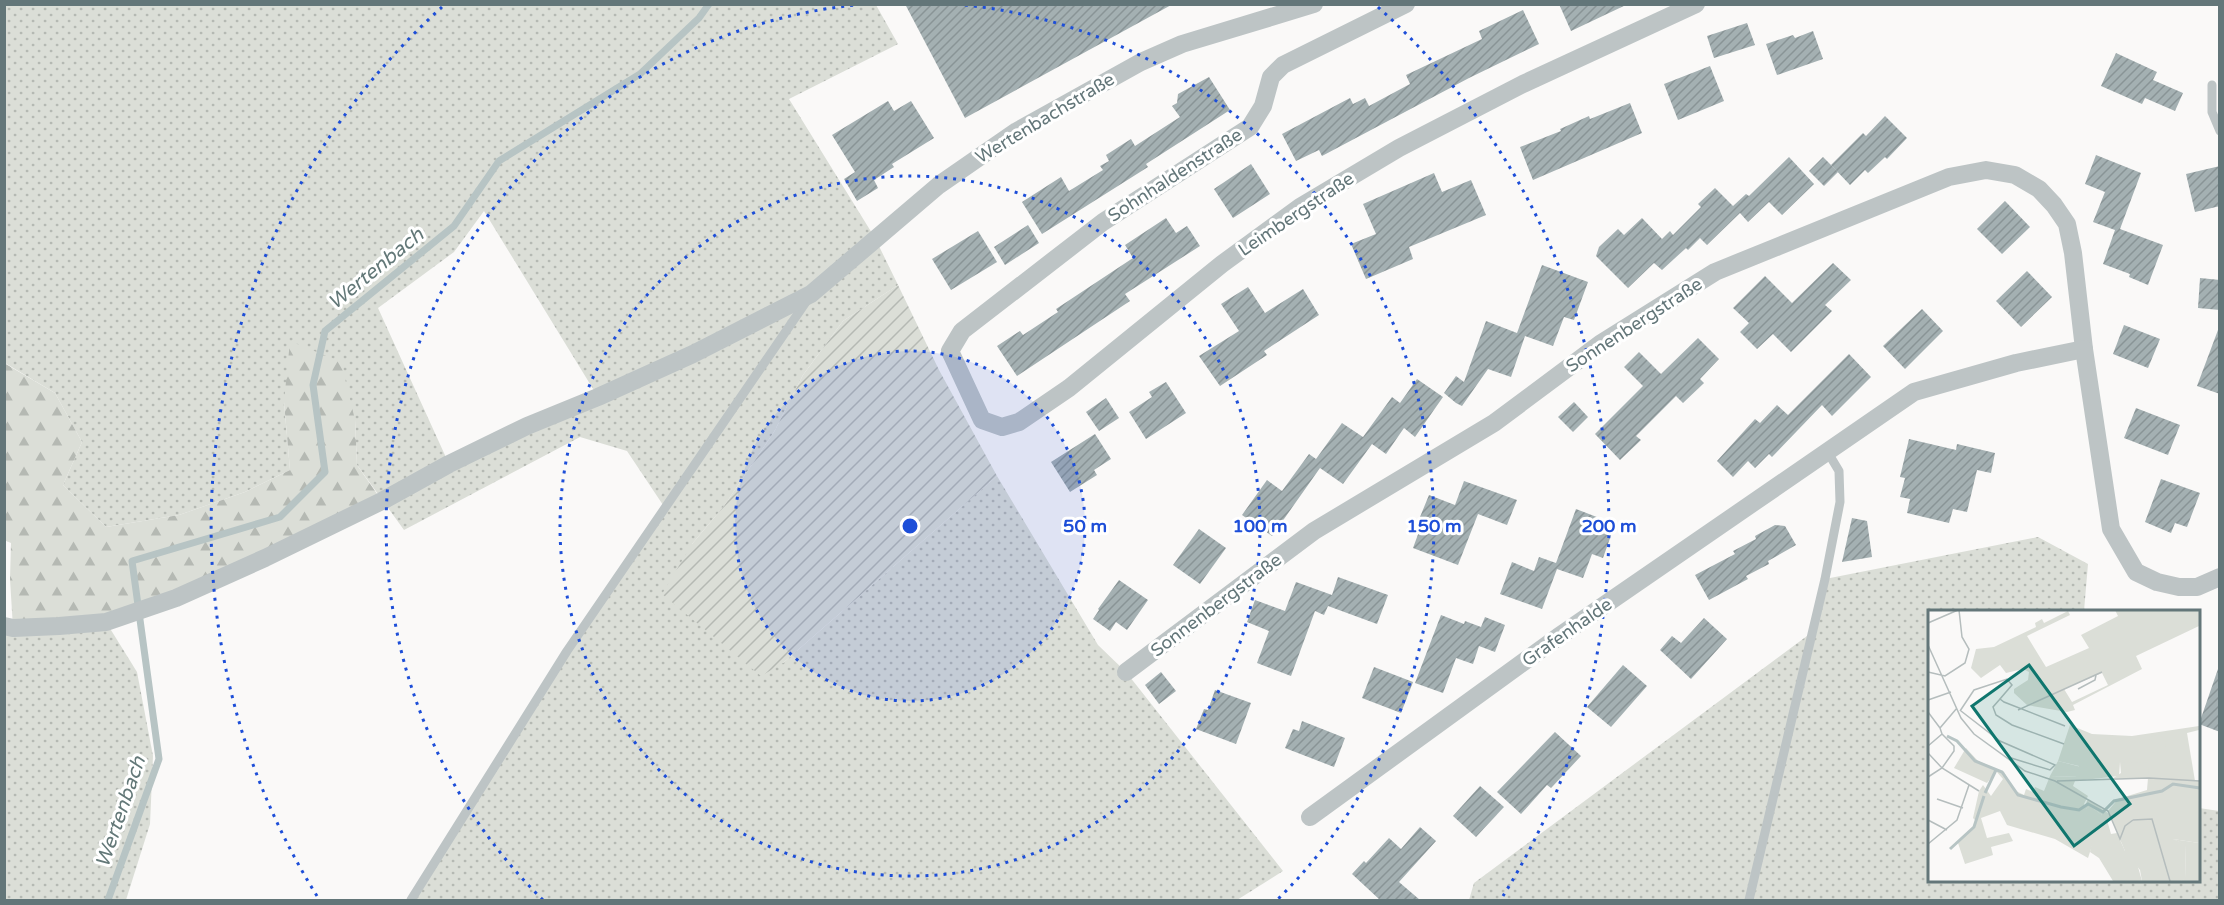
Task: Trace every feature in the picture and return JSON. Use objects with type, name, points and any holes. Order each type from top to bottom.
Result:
[{"type":"street","name":"Wertenbachstraße","points":[[4,626],[59,626],[106,621],[176,598],[265,558],[361,512],[449,464],[527,426],[693,354],[812,294],[939,185],[1037,119],[1141,62],[1182,44],[1314,4]]},
{"type":"street","name":"Sohnhaldenstraße","points":[[953,360],[950,351],[962,331],[1103,222],[1250,127],[1263,106],[1271,77],[1283,65],[1406,4]]},
{"type":"street","name":"Leimbergstraße","points":[[953,360],[982,420],[1002,427],[1019,422],[1070,388],[1222,264],[1300,207],[1399,148],[1523,84],[1696,4]]},
{"type":"street","name":"Sonnenbergstraße","points":[[1126,672],[1314,531],[1494,423],[1600,344],[1715,272],[1949,177],[1986,170],[2015,175],[2039,189],[2054,204],[2067,224],[2111,529],[2136,572],[2157,582],[2179,588],[2197,587],[2220,577]]},
{"type":"street","points":[[1827,451],[1914,392],[2016,363],[2084,350]]},
{"type":"street","name":"Grafenhalde","points":[[1310,818],[1558,637],[1827,451]]},
{"type":"lane","points":[[2212,85],[2212,111],[2220,131]]},
{"type":"lane","points":[[411,900],[567,651],[812,294]]},
{"type":"lane","points":[[1749,900],[1825,579],[1840,502],[1839,471],[1827,451]]},
{"type":"green space","points":[[5,5],[876,5],[898,44],[789,99],[875,238],[898,285],[843,321],[803,375],[774,432],[724,506],[692,544],[783,663],[997,476],[1098,645],[1126,672],[1283,871],[1237,900],[411,900],[567,651],[665,508],[627,451],[580,437],[404,530],[357,465],[355,420],[284,402],[290,470],[245,492],[179,515],[106,527],[63,485],[82,442],[55,393],[5,363]],"holes":[[[484,211],[598,397],[449,464],[378,308],[454,252]]]},
{"type":"green space","points":[[898,285],[939,370],[997,476],[783,663],[761,676],[662,594],[692,544],[724,506],[774,432],[803,375],[843,321]]},
{"type":"green space","points":[[290,341],[341,362],[355,420],[357,465],[382,501],[106,622],[13,628],[10,579],[11,543],[4,540],[4,363],[55,393],[82,442],[63,485],[106,527],[179,515],[245,492],[290,470],[284,402]]},
{"type":"green space","points":[[2038,537],[2088,564],[2084,610],[1928,610],[1928,881],[2200,881],[2200,808],[2219,811],[2219,900],[1469,900],[1474,883],[1811,633],[1825,579]]},
{"type":"green space","points":[[106,622],[137,672],[153,756],[150,824],[126,900],[5,900],[4,626]]},
{"type":"building","points":[[905,4],[1173,4],[965,118]]},
{"type":"building","points":[[1559,4],[1628,4],[1571,31]]},
{"type":"building","points":[[1523,10],[1539,44],[1469,78],[1322,156],[1319,150],[1296,161],[1282,134],[1350,98],[1353,104],[1365,98],[1369,106],[1410,84],[1406,75],[1482,39],[1479,31]]},
{"type":"building","points":[[1747,23],[1755,45],[1714,58],[1707,36]]},
{"type":"building","points":[[1813,31],[1823,59],[1777,75],[1766,44],[1793,35],[1795,38]]},
{"type":"building","points":[[2116,53],[2157,72],[2153,80],[2183,93],[2175,111],[2145,98],[2142,104],[2101,86]]},
{"type":"building","points":[[1710,66],[1724,101],[1678,120],[1664,84]]},
{"type":"building","points":[[1209,77],[1230,110],[1146,164],[1148,167],[1042,234],[1022,202],[1061,177],[1069,191],[1103,170],[1100,166],[1109,161],[1106,155],[1131,139],[1135,146],[1180,117],[1172,106],[1177,103],[1178,94]]},
{"type":"building","points":[[888,101],[894,111],[911,101],[934,138],[892,164],[894,167],[874,180],[878,188],[857,201],[844,179],[855,172],[832,135]]},
{"type":"building","points":[[1630,103],[1642,133],[1533,180],[1520,147],[1561,131],[1560,129],[1589,116],[1590,119]]},
{"type":"building","points":[[1885,116],[1907,138],[1887,159],[1885,157],[1868,173],[1865,170],[1850,185],[1831,165],[1863,133],[1866,136]]},
{"type":"building","points":[[2096,155],[2141,173],[2120,229],[2163,245],[2148,285],[2129,277],[2130,274],[2103,264],[2115,230],[2093,222],[2105,192],[2085,184]]},
{"type":"building","points":[[1789,157],[1814,184],[1782,215],[1769,202],[1748,222],[1740,213],[1707,245],[1700,238],[1662,270],[1654,263],[1628,288],[1596,256],[1599,247],[1618,229],[1624,235],[1642,218],[1662,239],[1670,231],[1673,235],[1701,207],[1698,204],[1715,188],[1733,206],[1746,194],[1749,196]]},
{"type":"building","points":[[1823,157],[1838,172],[1824,186],[1809,171]]},
{"type":"building","points":[[1251,164],[1270,194],[1233,218],[1214,189]]},
{"type":"building","points":[[2220,166],[2220,206],[2195,212],[2186,174]]},
{"type":"building","points":[[1434,173],[1442,192],[1471,180],[1486,215],[1409,247],[1413,259],[1366,279],[1351,244],[1376,234],[1363,204]]},
{"type":"building","points":[[2005,201],[2030,227],[2002,254],[1977,229]]},
{"type":"building","points":[[1166,218],[1176,233],[1187,226],[1200,246],[1125,294],[1130,301],[1017,376],[997,346],[1020,331],[1023,335],[1058,312],[1056,309],[1133,258],[1125,245]]},
{"type":"building","points":[[1028,225],[1039,243],[1005,265],[994,247]]},
{"type":"building","points":[[978,231],[997,262],[951,290],[932,259]]},
{"type":"building","points":[[1833,263],[1851,280],[1825,305],[1832,311],[1791,352],[1773,334],[1757,349],[1740,332],[1749,323],[1733,308],[1765,276],[1792,303]]},
{"type":"building","points":[[1542,265],[1588,282],[1574,320],[1564,317],[1553,346],[1525,336],[1511,377],[1488,369],[1462,406],[1456,403],[1444,393],[1456,376],[1464,382],[1486,321],[1517,333]]},
{"type":"building","points":[[2027,271],[2052,297],[2021,327],[1996,301]]},
{"type":"building","points":[[2200,278],[2220,280],[2220,310],[2198,308]]},
{"type":"building","points":[[1248,287],[1265,313],[1303,289],[1319,315],[1264,351],[1267,355],[1220,386],[1199,356],[1239,331],[1221,304]]},
{"type":"building","points":[[1922,309],[1943,331],[1905,369],[1883,346]]},
{"type":"building","points":[[2124,325],[2160,339],[2148,368],[2113,354]]},
{"type":"building","points":[[2218,330],[2220,330],[2220,394],[2197,386]]},
{"type":"building","points":[[1698,338],[1719,359],[1700,379],[1704,383],[1683,403],[1676,396],[1636,436],[1641,440],[1620,460],[1595,434],[1643,386],[1624,367],[1639,352],[1661,374]]},
{"type":"building","points":[[1849,354],[1871,377],[1832,416],[1822,405],[1772,457],[1769,454],[1755,468],[1748,461],[1733,477],[1717,461],[1755,419],[1760,423],[1777,405],[1788,415]]},
{"type":"building","points":[[1417,379],[1443,397],[1415,437],[1404,428],[1386,454],[1372,444],[1343,484],[1320,468],[1272,536],[1242,515],[1267,480],[1282,491],[1309,454],[1316,459],[1342,423],[1363,437],[1392,397],[1400,403]]},
{"type":"building","points":[[1166,382],[1186,413],[1146,439],[1129,412],[1152,397],[1149,392]]},
{"type":"building","points":[[1106,398],[1119,418],[1099,431],[1086,412]]},
{"type":"building","points":[[1574,402],[1588,417],[1573,432],[1558,417]]},
{"type":"building","points":[[2136,408],[2180,425],[2168,455],[2124,438]]},
{"type":"building","points":[[1095,434],[1111,459],[1094,470],[1097,475],[1070,492],[1051,462]]},
{"type":"building","points":[[1909,439],[1956,450],[1957,444],[1995,453],[1991,473],[1977,470],[1967,512],[1953,509],[1949,523],[1907,513],[1910,499],[1900,497],[1905,478],[1900,477]]},
{"type":"building","points":[[2161,479],[2200,493],[2187,527],[2175,523],[2171,533],[2145,522]]},
{"type":"building","points":[[1464,481],[1517,500],[1507,525],[1478,514],[1458,565],[1413,548],[1424,518],[1420,517],[1429,495],[1455,505]]},
{"type":"building","points":[[1576,509],[1615,524],[1603,558],[1592,554],[1583,578],[1557,569],[1542,609],[1500,594],[1512,562],[1534,571],[1539,557],[1556,563]]},
{"type":"building","points":[[1852,518],[1867,521],[1872,557],[1842,562]]},
{"type":"building","points":[[1775,525],[1785,526],[1796,545],[1768,561],[1769,564],[1746,576],[1748,579],[1709,600],[1695,575],[1735,554],[1733,551],[1756,539],[1755,536]]},
{"type":"building","points":[[1199,529],[1226,548],[1200,584],[1173,565]]},
{"type":"building","points":[[1338,577],[1388,595],[1377,624],[1328,606],[1324,615],[1315,611],[1291,676],[1257,663],[1269,631],[1247,622],[1255,600],[1285,611],[1296,582],[1332,595]]},
{"type":"building","points":[[1119,580],[1148,600],[1127,630],[1116,622],[1110,631],[1093,619]]},
{"type":"building","points":[[1441,615],[1464,624],[1465,621],[1481,627],[1485,617],[1505,625],[1495,652],[1479,646],[1473,664],[1456,658],[1443,693],[1415,683]]},
{"type":"building","points":[[1704,618],[1727,639],[1691,679],[1660,650],[1672,636],[1681,643]]},
{"type":"building","points":[[1623,665],[1647,686],[1611,727],[1587,707]]},
{"type":"building","points":[[1374,667],[1413,682],[1401,713],[1362,698]]},
{"type":"building","points":[[2218,669],[2220,669],[2220,732],[2200,724]]},
{"type":"building","points":[[1161,672],[1176,691],[1159,704],[1145,685]]},
{"type":"building","points":[[1215,690],[1251,703],[1236,744],[1196,729],[1204,709],[1208,710]]},
{"type":"building","points":[[1302,721],[1345,738],[1334,767],[1285,748],[1293,729],[1299,731]]},
{"type":"building","points":[[1555,732],[1581,756],[1551,788],[1547,785],[1521,814],[1497,792]]},
{"type":"building","points":[[1480,786],[1504,807],[1476,837],[1453,816]]},
{"type":"building","points":[[1420,827],[1436,841],[1399,882],[1420,900],[1380,900],[1352,874],[1364,861],[1366,863],[1389,838],[1401,849]]},
{"type":"waterway","name":"Wertenbach","points":[[108,900],[159,759],[132,561],[280,517],[325,472],[313,385],[325,331],[454,226],[499,161],[640,74],[699,18],[709,4]]}]
